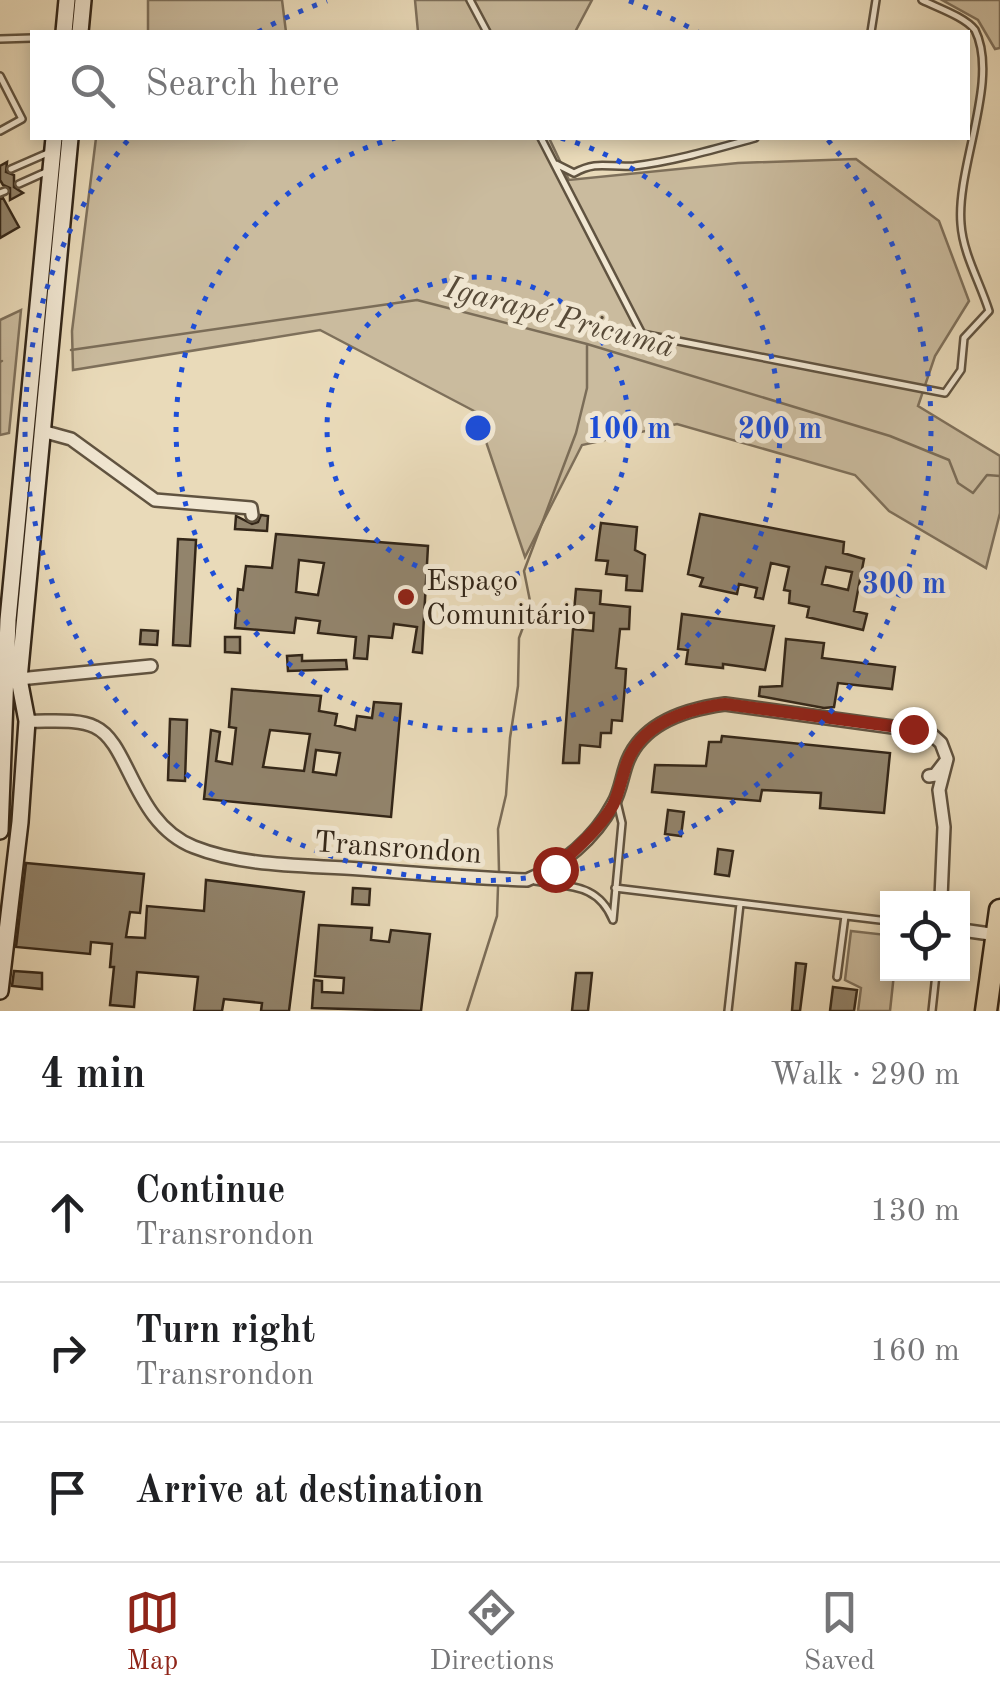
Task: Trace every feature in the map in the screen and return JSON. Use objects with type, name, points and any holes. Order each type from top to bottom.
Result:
[{"type":"highway","points":[[986,1011],[1000,910]]},
{"type":"street","points":[[64,30],[67,0]]},
{"type":"street","points":[[80,30],[83,0]]},
{"type":"street","points":[[0,831],[61,145]]},
{"type":"street","points":[[4,972],[4,908],[20,822],[27,721],[19,679],[16,621],[42,431],[39,384]]},
{"type":"street","points":[[42,431],[70,439],[155,500],[250,508],[252,515]]},
{"type":"street","points":[[19,679],[152,666]]},
{"type":"street","points":[[527,880],[555,869],[596,829],[616,800],[635,745],[650,730],[700,708],[725,704],[929,732],[941,743],[947,759],[940,790],[944,827],[942,891]]},
{"type":"street","name":"Transrondon","points":[[27,721],[93,725],[107,735],[146,808],[166,829],[193,847],[274,862],[527,880]]},
{"type":"street","points":[[929,776],[947,759]]},
{"type":"street","points":[[970,931],[997,935]]},
{"type":"lane","points":[[470,0],[485,30]]},
{"type":"lane","points":[[871,30],[876,0]]},
{"type":"lane","points":[[542,140],[642,334],[946,393],[961,370],[964,338],[989,311],[981,282],[967,255],[960,222],[986,89],[987,52],[973,27],[922,0]]},
{"type":"lane","points":[[0,38],[30,38]]},
{"type":"lane","points":[[0,76],[22,119],[0,130]]},
{"type":"lane","points":[[554,164],[574,173],[592,164],[630,166],[748,140]]},
{"type":"lane","points":[[11,169],[61,145]]},
{"type":"lane","points":[[19,184],[59,170]]},
{"type":"lane","points":[[527,880],[590,890],[606,904],[612,920],[622,822],[616,800]]},
{"type":"lane","points":[[615,888],[880,920]]},
{"type":"lane","points":[[728,1011],[740,904]]},
{"type":"lane","points":[[837,977],[845,916]]},
{"type":"lane","points":[[932,1011],[935,981]]},
{"type":"shaded area","points":[[148,0],[282,0],[286,30],[148,30]]},
{"type":"shaded area","points":[[415,0],[592,0],[576,30],[418,30]]},
{"type":"shaded area","points":[[942,0],[1000,0],[1000,48],[995,49],[978,20]]},
{"type":"shaded area","points":[[96,140],[550,140],[569,180],[738,163],[856,159],[939,221],[969,301],[935,356],[918,406],[1000,456],[1000,513],[986,568],[889,511],[855,475],[677,424],[582,445],[525,557],[476,412],[320,330],[73,370],[72,331]]},
{"type":"shaded area","points":[[21,310],[9,433],[0,435],[0,320]]},
{"type":"shaded area","points":[[851,931],[880,934],[880,981],[893,981],[890,1011],[858,1011],[861,988],[845,980]]},
{"type":"building","points":[[7,162],[6,172],[14,175],[14,187],[23,193],[10,200],[10,188],[0,180],[0,166]]},
{"type":"building","points":[[3,198],[19,227],[0,238],[0,199]]},
{"type":"building","points":[[700,514],[844,542],[843,553],[864,559],[854,611],[867,614],[863,630],[807,617],[809,607],[789,603],[790,591],[784,590],[789,567],[771,563],[763,599],[755,597],[757,588],[739,584],[737,594],[700,586],[703,578],[688,574]],"holes":[[[826,567],[852,572],[848,590],[822,584]]]},
{"type":"building","points":[[261,515],[268,516],[267,531],[235,529],[236,516],[252,524]]},
{"type":"building","points":[[601,523],[637,527],[635,550],[645,555],[642,591],[626,590],[627,576],[606,574],[608,561],[596,560]]},
{"type":"building","points":[[276,534],[428,546],[422,653],[413,652],[417,627],[394,624],[392,638],[369,636],[367,659],[354,658],[356,637],[318,633],[320,621],[296,618],[294,633],[235,628],[238,589],[243,590],[246,566],[272,568]],"holes":[[[299,560],[324,563],[318,595],[296,592]]]},
{"type":"building","points":[[178,539],[196,540],[190,646],[173,645]]},
{"type":"building","points":[[576,589],[601,591],[600,604],[630,607],[629,629],[620,629],[616,668],[626,669],[625,685],[622,721],[612,720],[611,733],[601,733],[600,747],[580,745],[579,763],[563,763],[573,629],[593,631],[594,613],[574,612]]},
{"type":"building","points":[[682,614],[774,626],[765,670],[686,664],[688,650],[678,649]]},
{"type":"building","points":[[141,630],[158,631],[157,645],[140,644]]},
{"type":"building","points":[[225,637],[240,637],[240,653],[225,652]]},
{"type":"building","points":[[786,639],[824,643],[822,658],[895,667],[892,689],[838,683],[834,707],[824,708],[759,696],[760,687],[782,686]]},
{"type":"building","points":[[302,655],[302,661],[346,660],[347,669],[288,671],[287,656]]},
{"type":"building","points":[[232,689],[321,696],[319,711],[337,714],[335,725],[355,730],[357,716],[372,718],[374,702],[401,704],[391,817],[204,799],[211,730],[220,732],[216,761],[232,764],[236,728],[229,727]],"holes":[[[270,730],[310,734],[304,771],[263,767]],[[316,750],[340,753],[336,775],[313,772]]]},
{"type":"building","points":[[170,719],[187,720],[185,781],[168,780]]},
{"type":"building","points":[[722,736],[890,753],[884,813],[820,808],[821,793],[762,790],[760,801],[652,792],[655,765],[706,766],[709,742],[721,742]]},
{"type":"building","points":[[668,810],[684,812],[681,836],[665,834]]},
{"type":"building","points":[[718,849],[733,851],[729,876],[715,874]]},
{"type":"building","points":[[26,863],[144,874],[140,913],[130,912],[126,937],[145,938],[147,906],[204,911],[206,880],[304,892],[289,1011],[261,1011],[262,1003],[224,999],[222,1011],[194,1011],[198,977],[137,972],[134,1007],[110,1005],[112,944],[91,942],[90,954],[16,947]]},
{"type":"building","points":[[353,888],[370,889],[369,905],[352,904]]},
{"type":"building","points":[[319,925],[372,928],[371,940],[389,942],[391,930],[430,934],[421,1011],[312,1008],[314,980],[322,981],[322,992],[343,993],[344,978],[315,976]]},
{"type":"building","points":[[796,963],[806,964],[800,1011],[792,1011]]},
{"type":"building","points":[[14,971],[42,973],[42,989],[12,986]]},
{"type":"building","points":[[576,973],[592,973],[588,1011],[572,1011]]},
{"type":"building","points":[[833,987],[857,990],[854,1011],[830,1011]]},
{"type":"waterway","name":"Igarapé Pricumã","points":[[71,350],[417,300],[587,344],[890,436],[949,460],[958,483],[973,493],[987,475],[1000,476]]},
{"type":"waterway","points":[[499,871],[498,829],[506,795],[518,686],[519,638],[531,606],[524,571],[576,433],[587,388],[587,344]]},
{"type":"waterway","points":[[467,1011],[497,916],[498,887]]},
{"type":"place","name":"Espaço Comunitário","points":[[406,597]]},
{"type":"route","points":[[555,869],[607,815],[635,745],[650,730],[672,718],[725,704],[913,729]]}]
